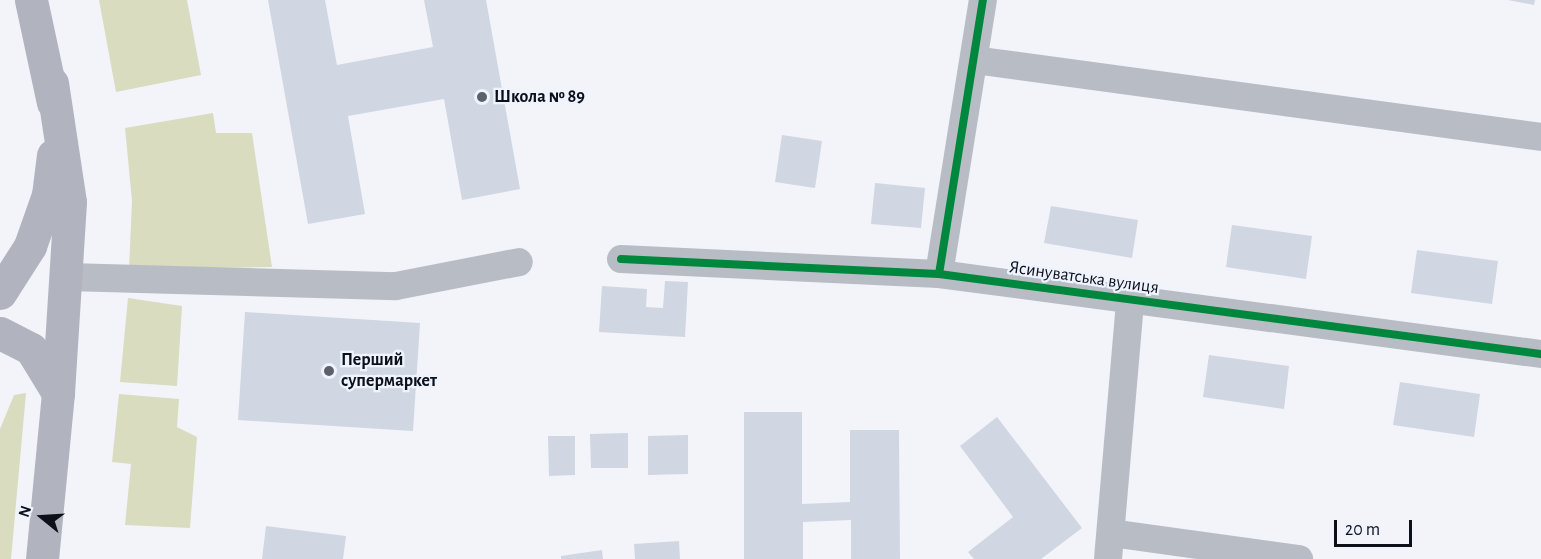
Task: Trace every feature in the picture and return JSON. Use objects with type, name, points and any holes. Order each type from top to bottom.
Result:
[{"type":"main road","points":[[31,0],[52,83],[70,202],[68,277],[42,559]]},
{"type":"main road","points":[[0,293],[30,246],[48,195],[52,83]]},
{"type":"main road","points":[[0,333],[31,349],[58,393]]},
{"type":"street","points":[[939,274],[983,0]]},
{"type":"street","points":[[974,60],[1541,137]]},
{"type":"street","name":"Ясинуватська вулиця","points":[[621,259],[939,274],[1541,354]]},
{"type":"street","points":[[68,277],[396,286],[519,262]]},
{"type":"street","points":[[1130,300],[1110,546],[1299,559]]},
{"type":"green space","points":[[99,0],[187,0],[201,75],[116,92]]},
{"type":"green space","points":[[213,113],[216,133],[252,133],[272,267],[129,269],[132,201],[125,128]]},
{"type":"green space","points":[[128,298],[182,306],[177,386],[120,382]]},
{"type":"green space","points":[[26,393],[11,559],[0,559],[0,429],[14,395]]},
{"type":"green space","points":[[119,394],[179,399],[177,427],[197,437],[190,528],[125,525],[131,464],[112,462]]},
{"type":"building","points":[[268,0],[325,0],[337,65],[433,47],[424,0],[486,0],[520,189],[462,200],[444,99],[348,116],[365,214],[308,224]]},
{"type":"building","points":[[1508,0],[1535,0],[1534,5]]},
{"type":"building","points":[[782,135],[822,141],[815,188],[775,182]]},
{"type":"building","points":[[875,183],[925,188],[921,228],[871,224]]},
{"type":"building","points":[[1051,206],[1138,220],[1132,258],[1044,243]]},
{"type":"building","points":[[1232,225],[1312,236],[1306,279],[1226,267]]},
{"type":"building","points":[[1417,250],[1498,261],[1492,304],[1411,293]]},
{"type":"building","points":[[665,281],[688,282],[685,337],[599,332],[602,286],[647,289],[646,307],[663,308]]},
{"type":"building","name":"Перший супермаркет","points":[[245,312],[420,323],[413,431],[238,420]]},
{"type":"building","points":[[1209,355],[1289,366],[1284,409],[1203,397]]},
{"type":"building","points":[[1400,382],[1480,394],[1474,437],[1393,425]]},
{"type":"building","points":[[744,412],[802,412],[802,504],[850,502],[850,430],[899,430],[900,559],[851,559],[851,520],[803,522],[803,559],[744,559]]},
{"type":"building","points":[[997,417],[1082,528],[1041,559],[974,559],[968,552],[1013,517],[960,446]]},
{"type":"building","points":[[628,433],[628,468],[591,468],[590,434]]},
{"type":"building","points":[[688,435],[688,474],[648,475],[648,436]]},
{"type":"building","points":[[548,436],[575,436],[575,475],[549,476]]},
{"type":"building","points":[[266,526],[346,536],[343,559],[262,559]]},
{"type":"building","points":[[679,541],[680,559],[635,559],[634,544]]},
{"type":"building","points":[[602,550],[603,559],[561,559],[561,556]]},
{"type":"cycle path","points":[[939,274],[983,0]]},
{"type":"cycle path","points":[[621,259],[939,274],[1541,354]]},
{"type":"place","name":"Школа № 89","points":[[482,97]]},
{"type":"place","name":"Перший супермаркет","points":[[329,371]]}]
